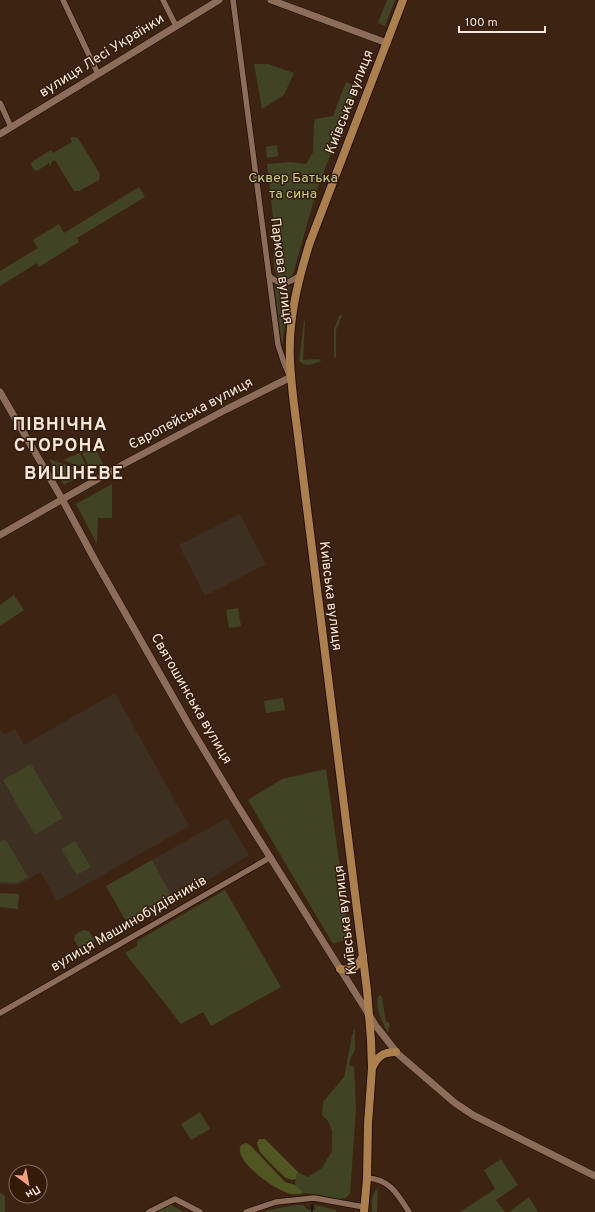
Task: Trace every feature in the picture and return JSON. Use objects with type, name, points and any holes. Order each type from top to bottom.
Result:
[{"type":"main road","name":"Київська вулиця","points":[[364,1210],[368,1178],[368,1124],[372,1068],[369,1014],[291,377],[290,340],[299,276],[325,202],[403,0]]},
{"type":"main road","points":[[340,969],[353,969],[361,961],[363,956]]},
{"type":"main road","points":[[372,1068],[376,1059],[382,1054],[396,1052]]},
{"type":"street","points":[[64,0],[98,74]]},
{"type":"street","points":[[163,0],[176,26]]},
{"type":"street","name":"вулиця Лесі Українки","points":[[0,134],[219,0]]},
{"type":"street","name":"Паркова вулиця","points":[[233,0],[278,345],[291,377]]},
{"type":"street","points":[[270,0],[387,43]]},
{"type":"street","points":[[0,103],[11,127]]},
{"type":"street","points":[[269,276],[281,284],[287,284],[299,276]]},
{"type":"street","name":"Європейська вулиця","points":[[0,535],[124,464],[291,377]]},
{"type":"street","name":"Святошинська вулиця","points":[[0,392],[189,725],[384,1038],[419,1074],[455,1103],[473,1115],[594,1176]]},
{"type":"street","name":"вулиця Машинобудівників","points":[[0,1013],[271,857]]},
{"type":"street","points":[[368,1178],[374,1178],[390,1186],[409,1211]]},
{"type":"street","points":[[246,1212],[276,1202],[308,1198],[326,1200],[364,1210]]},
{"type":"street","points":[[149,1212],[175,1199],[200,1212]]},
{"type":"shaded area","points":[[240,514],[266,564],[205,596],[179,545]]},
{"type":"shaded area","points":[[115,693],[189,826],[57,901],[41,872],[18,885],[0,884],[0,731],[1,730],[5,735],[15,729],[24,745]]},
{"type":"shaded area","points":[[227,818],[249,855],[130,928],[106,886]]},
{"type":"green space","points":[[387,0],[395,0],[385,26],[378,23]]},
{"type":"green space","points":[[254,64],[268,64],[294,73],[284,95],[262,109]]},
{"type":"green space","name":"Сквер Батька та сина","points":[[346,82],[355,86],[355,93],[317,189],[293,274],[289,280],[281,281],[274,268],[274,252],[276,244],[267,164],[291,162],[306,164],[313,152],[315,119],[333,116]]},
{"type":"green space","points":[[70,138],[78,138],[100,174],[99,180],[79,191],[74,191],[55,160],[52,161],[50,167],[49,163],[37,171],[34,170],[31,164],[33,161],[51,150],[53,153],[72,142]]},
{"type":"green space","points":[[277,145],[278,156],[267,158],[266,147]]},
{"type":"green space","points":[[139,187],[145,197],[77,238],[79,242],[39,267],[37,263],[0,286],[0,271],[38,248],[33,240],[59,224],[64,233]]},
{"type":"green space","points":[[274,284],[286,288],[290,287],[282,346]]},
{"type":"green space","points":[[340,315],[342,316],[336,330],[336,357],[334,358],[334,329]]},
{"type":"green space","points":[[304,321],[303,360],[319,359],[321,361],[310,365],[299,361]]},
{"type":"green space","points":[[95,447],[103,464],[91,470],[82,453]]},
{"type":"green space","points":[[80,453],[87,469],[63,460]]},
{"type":"green space","points":[[49,459],[87,472],[64,485]]},
{"type":"green space","points":[[112,484],[112,518],[98,518],[97,544],[76,504]]},
{"type":"green space","points":[[14,595],[24,610],[0,626],[0,605]]},
{"type":"green space","points":[[238,608],[241,626],[229,628],[226,610]]},
{"type":"green space","points":[[283,698],[285,710],[266,713],[264,701]]},
{"type":"green space","points":[[31,764],[63,818],[35,835],[3,780]]},
{"type":"green space","points":[[326,769],[350,938],[333,944],[248,800],[282,779]]},
{"type":"green space","points":[[5,839],[28,877],[17,883],[0,882],[0,842]]},
{"type":"green space","points":[[75,841],[91,867],[77,875],[61,849]]},
{"type":"green space","points":[[152,860],[174,901],[130,928],[106,886]]},
{"type":"green space","points":[[225,890],[281,987],[211,1026],[203,1012],[181,1024],[125,953],[137,946],[137,941]]},
{"type":"green space","points":[[0,893],[19,894],[18,909],[0,907]]},
{"type":"green space","points":[[83,930],[89,931],[95,941],[80,949],[74,940],[75,935]]},
{"type":"green space","points":[[380,995],[382,997],[386,1021],[390,1024],[388,1033],[381,1019],[378,1008],[377,1002]]},
{"type":"green space","points":[[355,1028],[355,1050],[349,1065],[354,1067],[356,1108],[350,1194],[345,1198],[339,1199],[304,1193],[295,1185],[296,1175],[299,1173],[308,1177],[322,1168],[332,1151],[332,1131],[328,1121],[322,1115],[323,1102],[344,1077]]},
{"type":"green space","points":[[200,1112],[210,1129],[191,1140],[181,1124]]},
{"type":"green space","points":[[259,1139],[265,1139],[299,1173],[296,1175],[296,1179],[293,1180],[286,1178],[260,1152],[257,1143]]},
{"type":"green space","points":[[246,1143],[250,1145],[285,1182],[295,1185],[304,1193],[291,1194],[285,1192],[261,1177],[246,1164],[242,1157],[240,1150],[241,1145]]},
{"type":"green space","points":[[501,1159],[518,1185],[496,1200],[505,1212],[460,1212],[495,1189],[484,1170]]},
{"type":"green space","points":[[378,1189],[377,1212],[372,1212],[373,1196],[375,1191]]},
{"type":"green space","points":[[0,1193],[5,1196],[5,1212],[0,1212]]},
{"type":"green space","points":[[529,1197],[538,1212],[509,1212]]},
{"type":"green space","points":[[169,1204],[184,1212],[155,1212]]},
{"type":"green space","points":[[303,1205],[308,1210],[315,1210],[315,1205],[336,1210],[336,1212],[262,1212]]},
{"type":"waterway","points":[[312,1205],[312,1212]]},
{"type":"district","name":"ПІВНІЧНА СТОРОНА","points":[[60,435]]},
{"type":"district","name":"ВИШНЕВЕ","points":[[74,474]]}]
